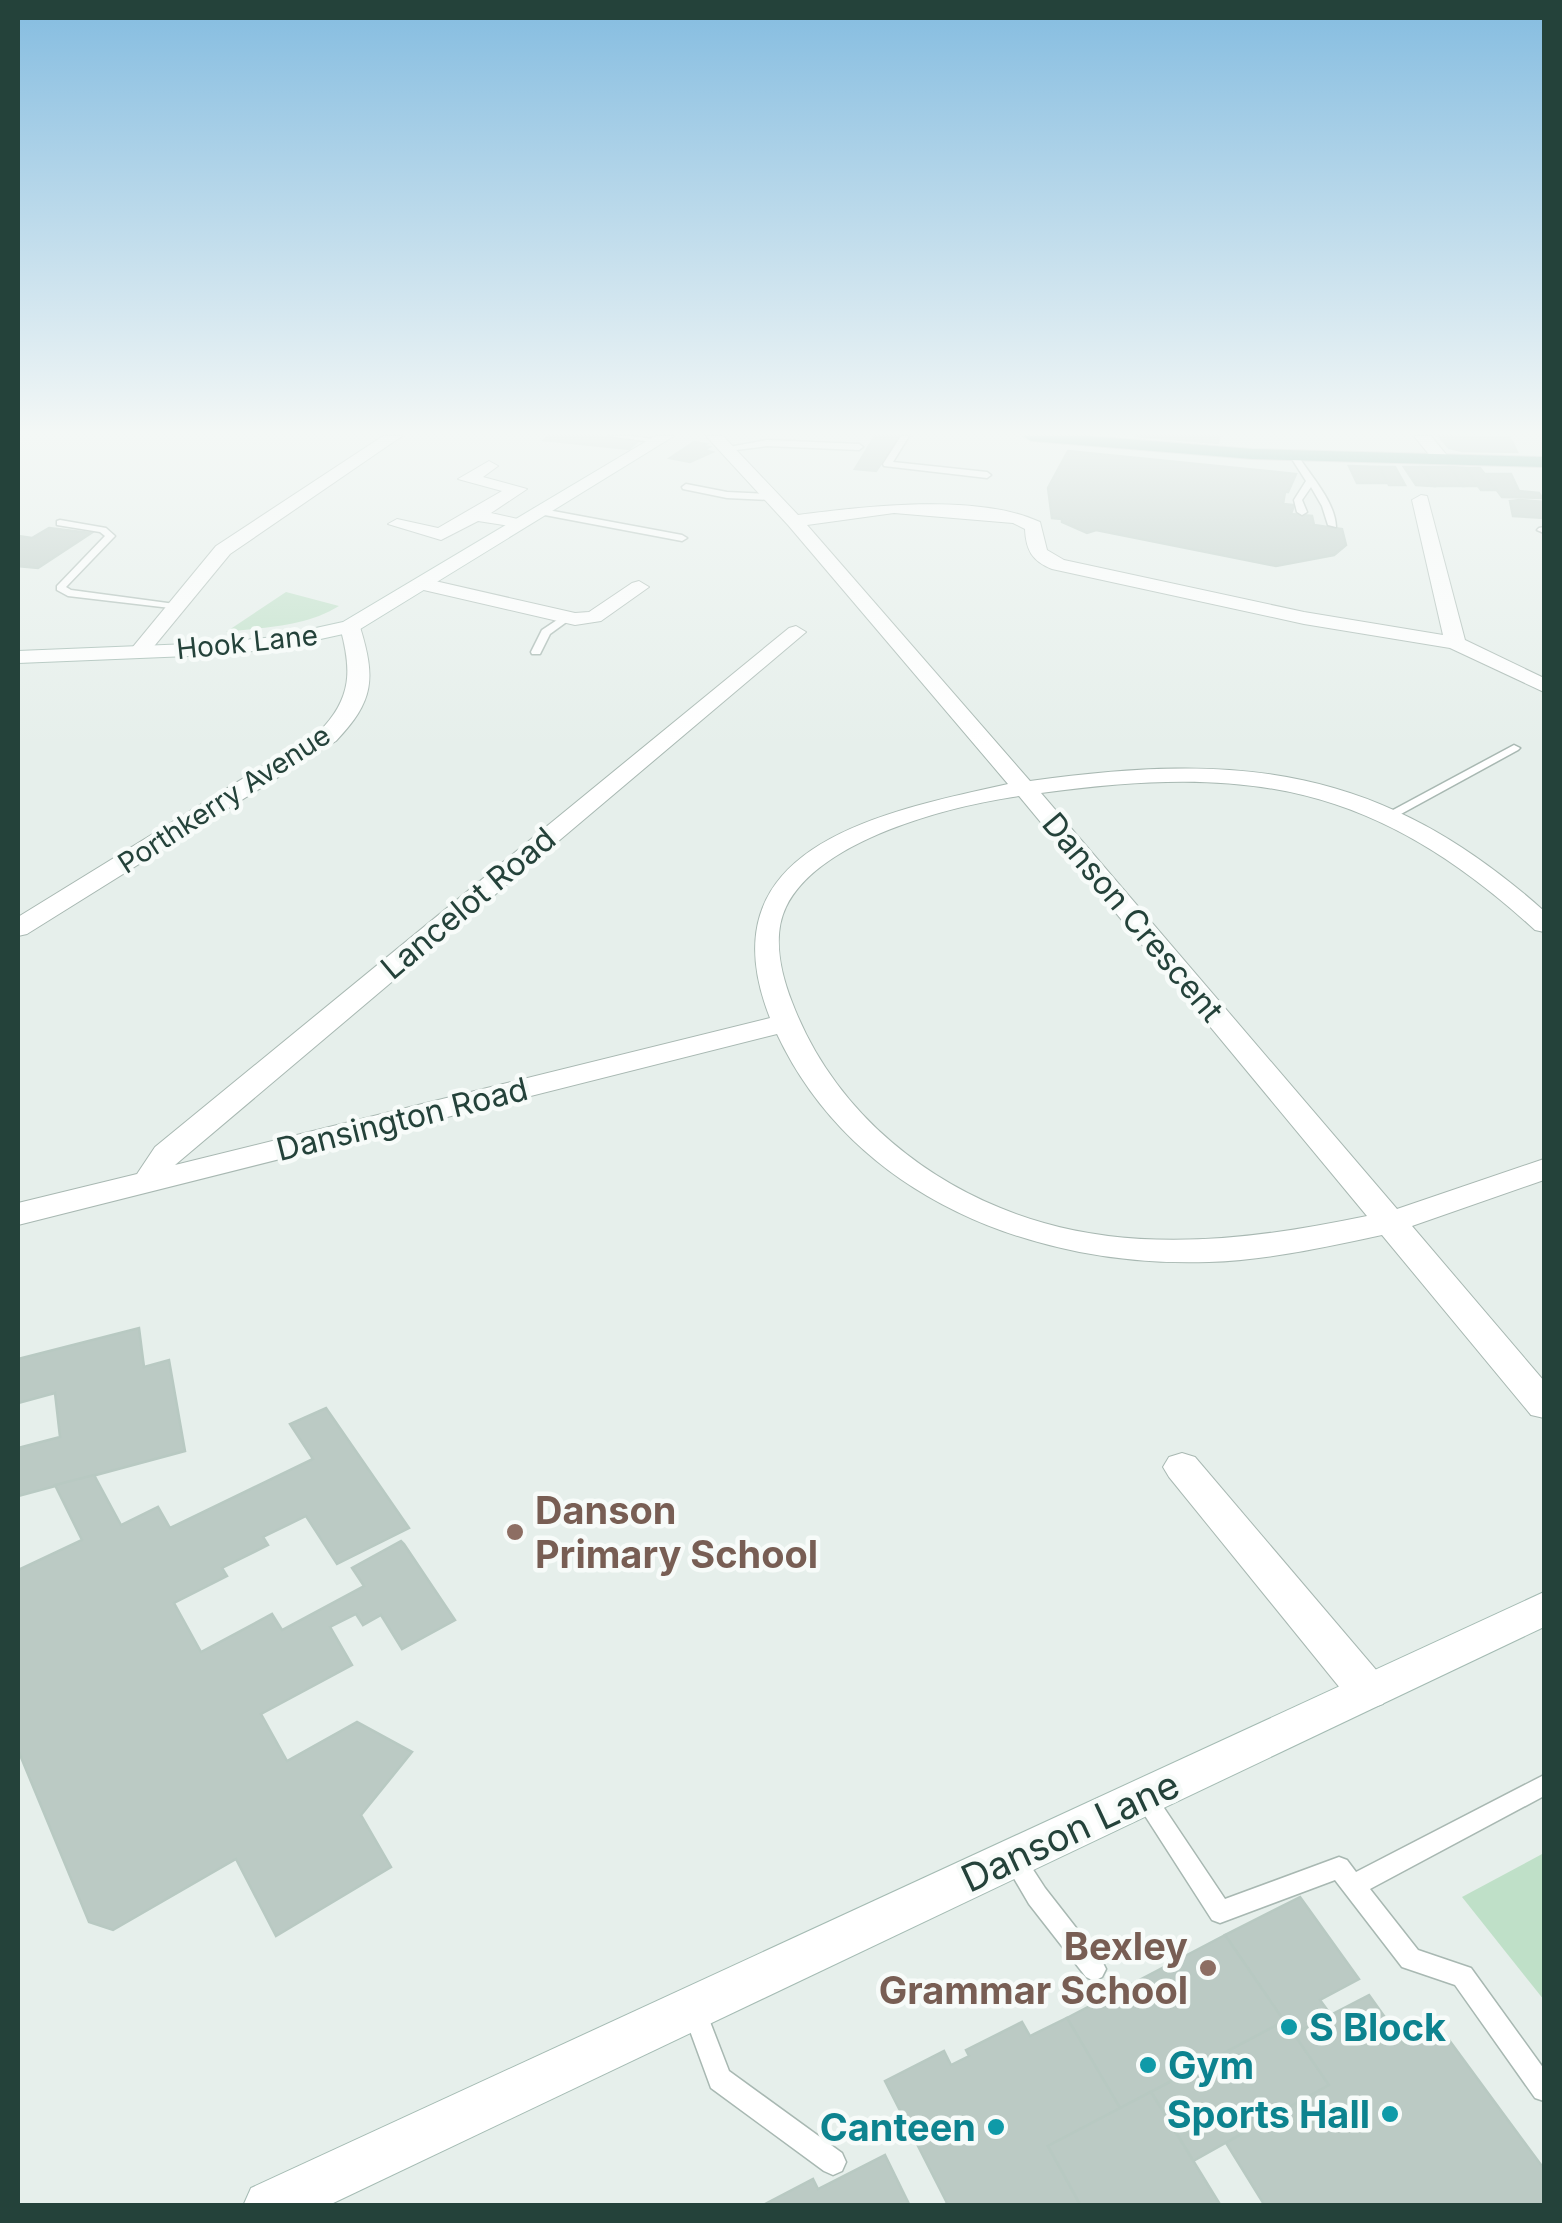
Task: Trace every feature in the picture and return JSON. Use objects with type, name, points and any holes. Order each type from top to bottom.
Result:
[{"type":"street","points":[[139,652],[224,550],[239,540]]},
{"type":"street","name":"Hook Lane","points":[[18,658],[275,643],[350,627],[491,540]]},
{"type":"street","name":"Danson Crescent","points":[[810,540],[1544,1405]]},
{"type":"street","points":[[1035,540],[1035,550],[1059,566],[1304,618],[1455,643],[1544,686]]},
{"type":"street","points":[[1430,540],[1455,643]]},
{"type":"street","points":[[422,584],[567,618],[594,617],[639,588]]},
{"type":"street","name":"Porthkerry Avenue","points":[[18,928],[328,736],[357,699],[363,684],[364,670],[350,627]]},
{"type":"street","name":"Lancelot Road","points":[[148,1182],[166,1154],[796,632]]},
{"type":"street","points":[[1540,914],[1456,854],[1386,817],[1290,782],[1233,774],[1132,777],[1025,789],[917,812],[874,826],[838,844],[788,881],[774,904],[765,954],[786,1023],[828,1100],[861,1133],[950,1200],[998,1221],[1068,1240],[1159,1250],[1241,1249],[1322,1239],[1392,1224],[1482,1195],[1544,1169]]},
{"type":"street","name":"Dansington Road","points":[[18,1214],[786,1023]]},
{"type":"street","points":[[1182,1467],[1368,1691]]},
{"type":"street","name":"Danson Lane","points":[[269,2206],[316,2195],[692,2006],[1544,1609]]},
{"type":"lane","points":[[106,540],[60,588],[68,593],[175,607]]},
{"type":"lane","points":[[536,652],[546,632],[567,618]]},
{"type":"lane","points":[[1386,817],[1514,748]]},
{"type":"lane","points":[[1353,1886],[1544,1785]]},
{"type":"lane","points":[[1144,1798],[1220,1912],[1340,1868],[1410,1959],[1463,1976],[1544,2089]]},
{"type":"lane","points":[[1013,1858],[1036,1896],[1094,1969]]},
{"type":"lane","points":[[692,2006],[720,2079],[833,2162]]},
{"type":"green space","points":[[286,592],[339,606],[299,622],[226,632]]},
{"type":"green space","points":[[1544,1853],[1544,2000],[1462,1897]]},
{"type":"building","points":[[18,540],[81,540],[38,568],[18,566]]},
{"type":"building","points":[[1145,540],[1345,540],[1346,545],[1334,555],[1276,566]]},
{"type":"building","points":[[139,1328],[144,1367],[169,1360],[185,1451],[18,1496],[18,1448],[60,1437],[55,1393],[18,1403],[18,1359]]},
{"type":"building","points":[[326,1408],[409,1528],[337,1564],[306,1516],[263,1537],[268,1545],[222,1568],[227,1576],[174,1603],[201,1652],[272,1614],[282,1630],[364,1586],[352,1568],[401,1541],[404,1544],[455,1620],[402,1649],[381,1615],[363,1625],[356,1614],[330,1627],[352,1665],[261,1714],[287,1761],[357,1722],[412,1752],[361,1815],[391,1867],[276,1936],[236,1859],[113,1930],[89,1922],[18,1750],[18,1570],[82,1540],[55,1485],[94,1475],[121,1525],[158,1507],[170,1528],[313,1459],[290,1424]]},
{"type":"building","name":"S Block","points":[[1300,1897],[1359,1979],[1320,2000],[1331,2015],[1294,2034],[1329,2085],[1193,2161],[1151,2092],[1284,2021],[1225,1935]]},
{"type":"building","name":"Gym","points":[[1225,1935],[1284,2021],[1120,2108],[1067,2018]]},
{"type":"building","name":"Sports Hall","points":[[1369,1995],[1404,2044],[1438,2025],[1544,2169],[1544,2206],[1265,2206],[1226,2143],[1329,2085],[1294,2034]]},
{"type":"building","name":"Canteen","points":[[1067,2018],[1120,2108],[1048,2146],[1081,2206],[941,2206],[947,2203],[885,2081],[944,2051],[951,2065],[969,2056],[966,2050],[1022,2022],[1030,2036]]},
{"type":"building","points":[[1151,2092],[1221,2206],[1081,2206],[1048,2146]]},
{"type":"building","points":[[885,2155],[910,2206],[763,2205],[813,2179],[818,2189]]},
{"type":"place","name":"Danson Primary School","points":[[515,1532]]},
{"type":"place","name":"Bexley Grammar School","points":[[1208,1968]]},
{"type":"place","name":"S Block","points":[[1289,2027]]},
{"type":"place","name":"Gym","points":[[1148,2065]]},
{"type":"place","name":"Sports Hall","points":[[1390,2114]]},
{"type":"place","name":"Canteen","points":[[996,2127]]}]
